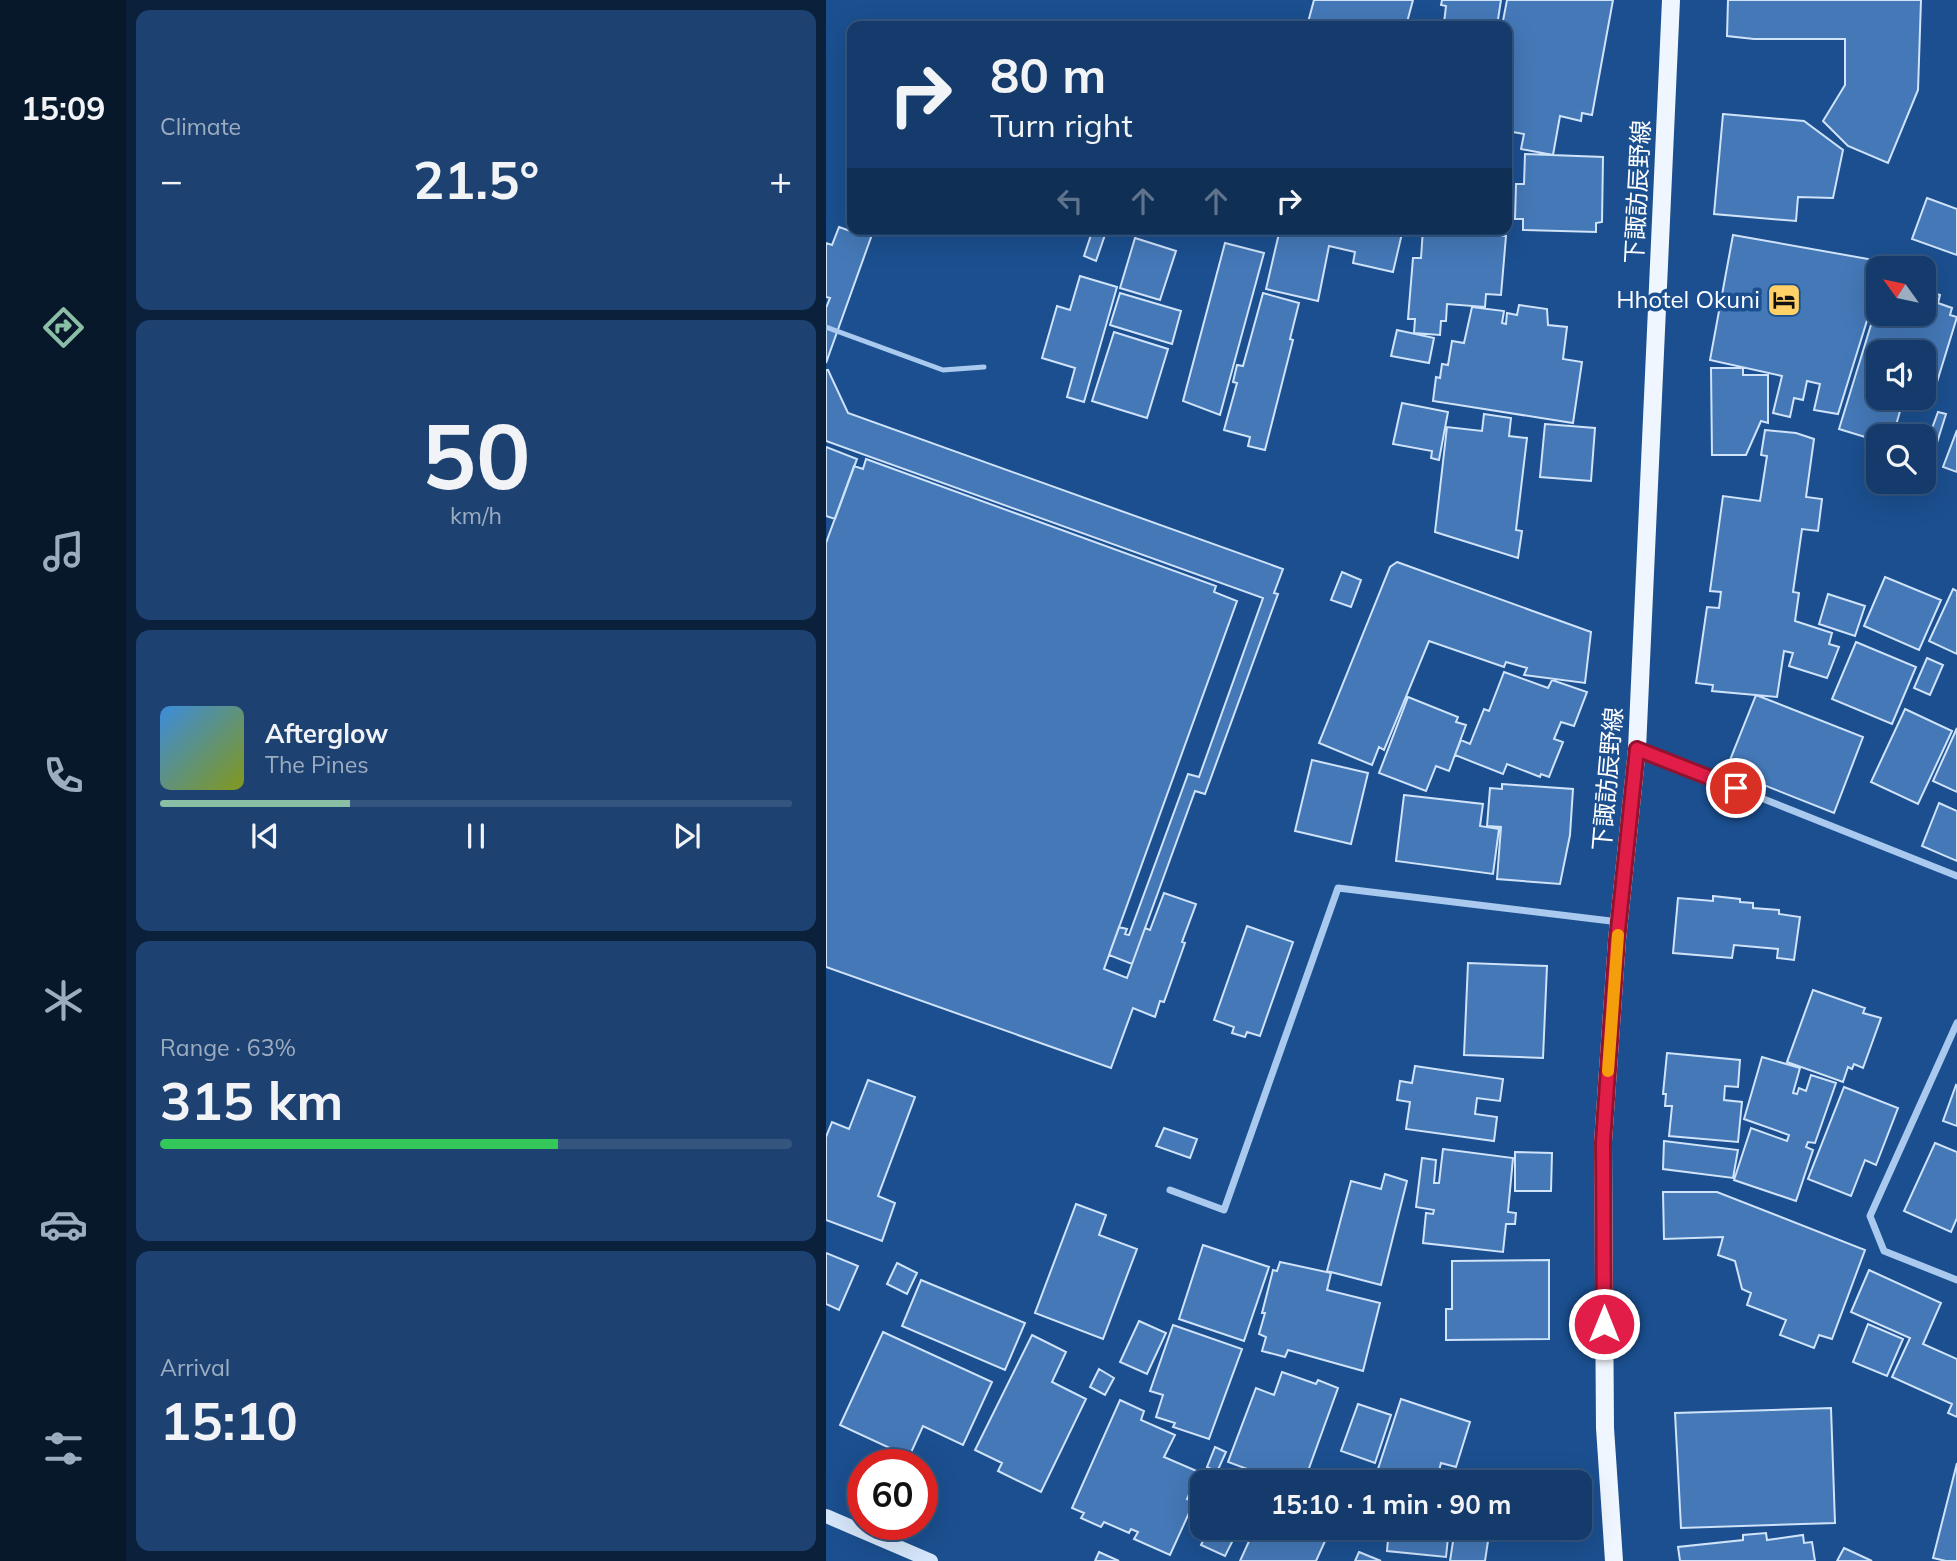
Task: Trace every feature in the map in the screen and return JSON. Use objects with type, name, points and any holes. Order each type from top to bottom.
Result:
[{"type":"main road","name":"下諏訪辰野線","points":[[1614,1561],[1605,1427],[1603,1142],[1619,922],[1637,749],[1671,0]]},
{"type":"main road","points":[[826,1516],[931,1561]]},
{"type":"street","points":[[1637,749],[1957,876]]},
{"type":"street","points":[[1170,1190],[1224,1210],[1338,888],[1619,922]]},
{"type":"street","points":[[1957,1023],[1870,1216],[1884,1251],[1957,1280]]},
{"type":"lane","points":[[826,327],[943,370],[984,367]]},
{"type":"building","points":[[1314,0],[1413,0],[1407,21],[1308,21]]},
{"type":"building","points":[[1442,0],[1501,0],[1498,21],[1444,21],[1446,6],[1441,5]]},
{"type":"building","points":[[1507,0],[1613,0],[1592,115],[1582,113],[1581,121],[1560,116],[1553,155],[1521,149],[1524,134],[1512,132],[1512,21],[1503,21]]},
{"type":"building","points":[[1728,0],[1921,0],[1918,90],[1888,163],[1848,146],[1823,121],[1845,85],[1845,39],[1754,39],[1727,36]]},
{"type":"building","points":[[1723,114],[1804,121],[1843,150],[1833,198],[1798,197],[1796,221],[1714,214]]},
{"type":"building","points":[[1525,154],[1603,157],[1602,222],[1596,223],[1596,232],[1523,230],[1523,219],[1515,219],[1516,184],[1524,184]]},
{"type":"building","points":[[1927,198],[1957,209],[1957,255],[1912,239]]},
{"type":"building","points":[[839,227],[847,230],[847,235],[872,235],[826,363],[826,308],[830,298],[826,297],[826,243],[832,245]]},
{"type":"building","points":[[1091,235],[1105,235],[1096,261],[1084,256]]},
{"type":"building","points":[[1279,235],[1402,235],[1393,272],[1353,263],[1355,252],[1329,246],[1318,301],[1266,289]]},
{"type":"building","points":[[1423,235],[1506,236],[1501,295],[1486,294],[1485,307],[1447,304],[1446,321],[1441,321],[1440,335],[1414,333],[1415,319],[1408,319],[1413,258],[1421,258]]},
{"type":"building","points":[[1733,235],[1866,259],[1866,324],[1838,414],[1814,410],[1820,384],[1807,381],[1803,400],[1794,398],[1790,417],[1773,413],[1782,376],[1710,360]]},
{"type":"building","points":[[1135,238],[1176,251],[1160,300],[1120,288]]},
{"type":"building","points":[[1225,243],[1264,253],[1220,415],[1183,401]]},
{"type":"building","points":[[1080,276],[1117,287],[1084,402],[1067,397],[1075,368],[1042,358],[1057,306],[1070,310]]},
{"type":"building","points":[[1120,293],[1181,311],[1172,344],[1110,325]]},
{"type":"building","points":[[1263,293],[1299,303],[1290,339],[1293,340],[1265,450],[1248,446],[1250,437],[1224,430],[1237,383],[1233,382],[1237,365],[1243,366]]},
{"type":"building","points":[[1936,294],[1940,295],[1938,303],[1952,308],[1950,315],[1957,317],[1936,385],[1936,340],[1866,340],[1871,326],[1936,326]]},
{"type":"building","points":[[1519,305],[1547,309],[1548,325],[1567,327],[1563,359],[1582,362],[1573,423],[1433,401],[1436,377],[1440,378],[1442,364],[1448,365],[1452,341],[1464,343],[1472,307],[1504,311],[1502,323],[1506,324],[1507,313],[1517,315]]},
{"type":"building","points":[[1397,330],[1434,338],[1429,363],[1391,356]]},
{"type":"building","points":[[1114,332],[1168,349],[1147,418],[1092,401]]},
{"type":"building","points":[[1866,341],[1866,410],[1900,410],[1896,424],[1866,424],[1866,437],[1839,429]]},
{"type":"building","points":[[1711,368],[1743,368],[1743,375],[1768,375],[1768,423],[1761,421],[1746,455],[1712,455]]},
{"type":"building","points":[[826,370],[848,413],[1283,569],[1274,593],[1278,594],[1205,794],[1195,791],[1132,964],[1109,955],[1119,927],[1127,929],[1125,934],[1129,935],[1188,774],[1199,777],[1263,598],[826,441]]},
{"type":"building","points":[[1402,403],[1448,412],[1439,460],[1431,458],[1432,451],[1393,444]]},
{"type":"building","points":[[1938,412],[1946,414],[1936,446],[1936,424],[1934,424]]},
{"type":"building","points":[[1484,414],[1511,418],[1509,436],[1527,438],[1516,530],[1522,531],[1518,558],[1435,532],[1447,427],[1482,431]]},
{"type":"building","points":[[1545,424],[1595,428],[1591,481],[1540,477]]},
{"type":"building","points":[[1765,430],[1796,433],[1814,439],[1806,497],[1822,499],[1818,531],[1802,529],[1793,592],[1799,593],[1795,621],[1832,633],[1829,644],[1839,647],[1827,678],[1789,666],[1793,653],[1784,651],[1777,697],[1712,691],[1713,685],[1696,683],[1707,607],[1719,608],[1721,592],[1710,591],[1723,496],[1760,501],[1767,456],[1761,455]]},
{"type":"building","points":[[1957,430],[1957,472],[1943,467]]},
{"type":"building","points":[[826,447],[857,459],[835,519],[826,516]]},
{"type":"building","points":[[866,459],[1216,586],[1214,592],[1237,601],[1104,969],[1127,978],[1145,928],[1150,930],[1164,893],[1196,904],[1164,1002],[1160,1001],[1155,1017],[1133,1008],[1111,1068],[826,967],[826,543],[854,466],[863,469]]},
{"type":"building","points":[[1397,562],[1591,632],[1585,683],[1524,675],[1527,668],[1506,662],[1504,667],[1429,641],[1384,750],[1379,747],[1372,765],[1319,743],[1390,567]]},
{"type":"building","points":[[1342,572],[1361,580],[1351,607],[1331,600]]},
{"type":"building","points":[[1885,577],[1941,600],[1919,650],[1864,626]]},
{"type":"building","points":[[1953,589],[1957,591],[1957,654],[1929,641]]},
{"type":"building","points":[[1828,594],[1865,606],[1855,636],[1819,624]]},
{"type":"building","points":[[1856,642],[1916,667],[1892,724],[1832,699]]},
{"type":"building","points":[[1927,658],[1943,665],[1930,695],[1914,688]]},
{"type":"building","points":[[1504,672],[1548,688],[1552,680],[1587,692],[1574,726],[1561,722],[1554,739],[1563,742],[1549,777],[1541,774],[1540,777],[1507,764],[1503,774],[1455,755],[1461,740],[1470,744],[1484,709],[1489,711]]},
{"type":"building","points":[[1756,695],[1863,737],[1834,813],[1726,770]]},
{"type":"building","points":[[1408,697],[1458,717],[1456,722],[1466,725],[1449,771],[1436,766],[1426,791],[1379,773]]},
{"type":"building","points":[[1905,709],[1952,731],[1918,804],[1871,782]]},
{"type":"building","points":[[1957,728],[1957,792],[1933,781]]},
{"type":"building","points":[[1312,760],[1368,773],[1351,844],[1295,831]]},
{"type":"building","points":[[1502,784],[1573,789],[1570,835],[1560,884],[1497,879],[1501,827],[1487,826],[1490,788],[1502,789]]},
{"type":"building","points":[[1404,795],[1483,804],[1480,826],[1499,829],[1493,874],[1396,861]]},
{"type":"building","points":[[1939,803],[1957,811],[1957,861],[1922,846]]},
{"type":"building","points":[[1713,896],[1740,899],[1740,902],[1753,903],[1753,908],[1779,910],[1779,914],[1800,917],[1794,960],[1777,958],[1778,949],[1734,945],[1732,958],[1673,953],[1678,898],[1713,901]]},
{"type":"building","points":[[1247,926],[1293,942],[1260,1036],[1247,1032],[1245,1037],[1232,1033],[1234,1027],[1214,1020]]},
{"type":"building","points":[[1468,963],[1547,966],[1543,1058],[1464,1055]]},
{"type":"building","points":[[1813,990],[1865,1008],[1863,1013],[1881,1018],[1863,1068],[1854,1064],[1852,1069],[1848,1067],[1843,1082],[1787,1062]]},
{"type":"building","points":[[1667,1053],[1740,1060],[1738,1087],[1725,1086],[1724,1100],[1742,1102],[1738,1142],[1669,1136],[1672,1106],[1665,1106],[1666,1094],[1663,1094]]},
{"type":"building","points":[[1762,1057],[1800,1068],[1793,1093],[1797,1094],[1799,1088],[1806,1091],[1811,1075],[1836,1083],[1815,1143],[1808,1142],[1806,1147],[1813,1150],[1796,1201],[1734,1180],[1751,1128],[1787,1141],[1789,1135],[1744,1119]]},
{"type":"building","points":[[1415,1066],[1503,1079],[1500,1101],[1477,1098],[1475,1114],[1497,1117],[1494,1141],[1406,1129],[1410,1102],[1397,1100],[1400,1081],[1412,1083]]},
{"type":"building","points":[[868,1080],[915,1097],[878,1196],[895,1203],[882,1241],[826,1220],[826,1137],[832,1122],[849,1129]]},
{"type":"building","points":[[1957,1086],[1957,1126],[1943,1121]]},
{"type":"building","points":[[1844,1087],[1898,1108],[1876,1165],[1865,1160],[1851,1196],[1808,1179]]},
{"type":"building","points":[[1164,1128],[1197,1139],[1190,1158],[1156,1146]]},
{"type":"building","points":[[1664,1141],[1738,1150],[1733,1178],[1663,1169]]},
{"type":"building","points":[[1935,1143],[1957,1152],[1957,1218],[1951,1232],[1904,1211]]},
{"type":"building","points":[[1443,1149],[1513,1158],[1508,1212],[1516,1213],[1515,1224],[1506,1224],[1503,1252],[1423,1243],[1426,1213],[1433,1214],[1434,1210],[1416,1207],[1422,1158],[1436,1160],[1434,1183],[1439,1183]]},
{"type":"building","points":[[1515,1152],[1552,1153],[1551,1191],[1515,1191]]},
{"type":"building","points":[[1385,1174],[1407,1181],[1381,1285],[1327,1271],[1351,1181],[1381,1189]]},
{"type":"building","points":[[1663,1192],[1717,1192],[1865,1250],[1832,1339],[1819,1335],[1814,1348],[1780,1335],[1786,1320],[1747,1305],[1751,1293],[1742,1289],[1735,1261],[1718,1255],[1723,1237],[1664,1239]]},
{"type":"building","points":[[1076,1204],[1106,1215],[1099,1235],[1137,1249],[1103,1339],[1035,1313]]},
{"type":"building","points":[[1203,1245],[1269,1267],[1244,1341],[1179,1319]]},
{"type":"building","points":[[826,1253],[858,1266],[839,1310],[826,1304]]},
{"type":"building","points":[[1549,1260],[1549,1339],[1446,1340],[1446,1309],[1452,1309],[1452,1261]]},
{"type":"building","points":[[1280,1262],[1331,1273],[1327,1290],[1380,1303],[1363,1371],[1288,1350],[1285,1357],[1262,1351],[1266,1337],[1259,1334],[1265,1313],[1262,1313],[1273,1270],[1277,1271]]},
{"type":"building","points":[[897,1263],[917,1273],[907,1294],[887,1284]]},
{"type":"building","points":[[1869,1270],[1941,1303],[1923,1344],[1957,1359],[1957,1417],[1948,1413],[1952,1404],[1892,1377],[1910,1338],[1851,1312]]},
{"type":"building","points":[[921,1280],[1025,1323],[1005,1370],[902,1326]]},
{"type":"building","points":[[1139,1321],[1166,1333],[1147,1374],[1120,1362]]},
{"type":"building","points":[[1868,1324],[1903,1339],[1887,1376],[1853,1362]]},
{"type":"building","points":[[1173,1325],[1242,1349],[1209,1439],[1173,1427],[1175,1423],[1156,1417],[1163,1395],[1150,1391]]},
{"type":"building","points":[[883,1332],[992,1382],[963,1445],[923,1426],[913,1449],[892,1449],[840,1425]]},
{"type":"building","points":[[1032,1335],[1066,1352],[1052,1382],[1086,1399],[1041,1492],[998,1471],[1002,1463],[975,1450]]},
{"type":"building","points":[[1099,1369],[1114,1378],[1105,1395],[1090,1387]]},
{"type":"building","points":[[1282,1372],[1316,1384],[1318,1380],[1338,1388],[1308,1470],[1250,1470],[1228,1462],[1256,1388],[1274,1395]]},
{"type":"building","points":[[1401,1399],[1470,1422],[1456,1467],[1441,1463],[1439,1470],[1378,1470]]},
{"type":"building","points":[[1120,1400],[1144,1411],[1141,1420],[1175,1435],[1164,1457],[1194,1470],[1190,1470],[1190,1492],[1187,1499],[1190,1500],[1190,1511],[1170,1555],[1134,1539],[1138,1532],[1131,1529],[1129,1533],[1104,1522],[1101,1527],[1081,1518],[1084,1513],[1072,1508]]},
{"type":"building","points":[[1358,1404],[1391,1415],[1375,1463],[1341,1451]]},
{"type":"building","points":[[1831,1408],[1835,1523],[1681,1528],[1675,1413]]},
{"type":"building","points":[[1215,1447],[1226,1452],[1218,1470],[1207,1467]]},
{"type":"building","points":[[1957,1463],[1957,1561],[1946,1561],[1933,1558]]},
{"type":"building","points":[[1766,1533],[1767,1540],[1803,1535],[1804,1543],[1812,1542],[1815,1561],[1680,1561],[1678,1547],[1743,1540],[1743,1535]]},
{"type":"building","points":[[1203,1540],[1233,1540],[1225,1556],[1201,1545]]},
{"type":"building","points":[[1250,1540],[1326,1540],[1316,1561],[1240,1561]]},
{"type":"building","points":[[1388,1540],[1448,1540],[1446,1557],[1387,1551]]},
{"type":"building","points":[[1453,1540],[1488,1540],[1485,1561],[1450,1561]]},
{"type":"building","points":[[1844,1548],[1872,1561],[1837,1561]]},
{"type":"building","points":[[1099,1552],[1119,1561],[1095,1561]]},
{"type":"building","points":[[1359,1552],[1381,1561],[1355,1561]]},
{"type":"slow traffic","points":[[1608,1071],[1618,935]]},
{"type":"place","name":"Hhotel Okuni","points":[[1784,300]]},
{"type":"route","points":[[1604,1324],[1603,1142],[1617,940],[1637,749],[1736,788]]}]
